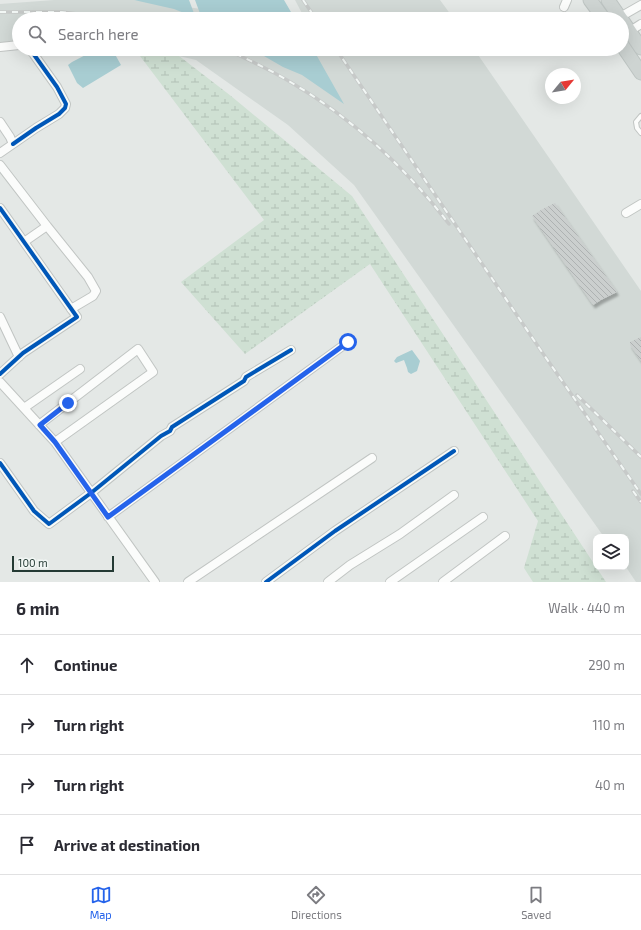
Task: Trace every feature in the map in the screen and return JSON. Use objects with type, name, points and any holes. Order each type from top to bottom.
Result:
[{"type":"main road","points":[[590,0],[599,12]]},
{"type":"main road","points":[[608,0],[616,12]]},
{"type":"main road","points":[[629,29],[637,39]]},
{"type":"main road","points":[[629,55],[641,73]]},
{"type":"street","points":[[629,13],[641,5]]},
{"type":"street","points":[[637,39],[641,24]]},
{"type":"street","points":[[0,47],[12,46]]},
{"type":"street","points":[[0,153],[59,114],[65,108],[66,104],[57,87],[35,56]]},
{"type":"street","points":[[0,122],[13,144]]},
{"type":"street","points":[[0,165],[88,277],[96,291],[93,296],[71,309]]},
{"type":"street","points":[[626,213],[641,204]]},
{"type":"street","points":[[0,208],[78,317],[19,357],[0,374]]},
{"type":"street","points":[[24,242],[47,226]]},
{"type":"street","points":[[0,317],[19,357]]},
{"type":"street","points":[[108,517],[348,342]]},
{"type":"street","points":[[42,423],[138,350],[153,372],[58,439]]},
{"type":"street","points":[[0,463],[34,511],[48,524],[172,428],[244,381],[246,377],[292,350]]},
{"type":"street","points":[[24,408],[80,369]]},
{"type":"street","points":[[0,382],[24,408],[58,439],[90,493],[155,582]]},
{"type":"street","points":[[266,582],[335,531],[454,451]]},
{"type":"street","points":[[188,582],[372,458]]},
{"type":"street","points":[[328,582],[350,565],[400,534],[454,495]]},
{"type":"street","points":[[390,582],[483,516]]},
{"type":"street","points":[[443,582],[505,536]]},
{"type":"lane","points":[[641,116],[636,122],[637,128],[641,133]]},
{"type":"shaded area","points":[[54,0],[134,0],[224,12],[12,12],[12,43],[0,44],[0,4]]},
{"type":"shaded area","points":[[295,0],[440,0],[449,12],[301,12]]},
{"type":"shaded area","points":[[179,56],[479,56],[641,291],[641,582],[636,582],[628,570],[629,534],[602,534],[354,185],[288,125],[196,60]]},
{"type":"green space","points":[[140,56],[179,56],[231,96],[352,196],[593,562],[593,570],[598,570],[606,582],[533,582],[524,568],[538,521],[370,264],[245,354],[181,282],[264,220]]},
{"type":"water","points":[[134,0],[189,0],[194,12],[182,12]]},
{"type":"water","points":[[195,0],[284,0],[291,12],[199,12]]},
{"type":"water","points":[[84,56],[116,56],[121,65],[83,88],[77,83],[68,65]]},
{"type":"water","points":[[264,56],[317,56],[344,104],[302,75],[283,67]]},
{"type":"water","points":[[412,350],[420,361],[417,371],[411,374],[408,372],[404,360],[396,363],[394,361],[397,357]]},
{"type":"building","points":[[555,203],[617,292],[593,305],[532,216]]},
{"type":"building","points":[[641,337],[641,361],[630,345],[630,342]]},
{"type":"railway","points":[[303,0],[311,12]]},
{"type":"railway","points":[[0,12],[12,12]]},
{"type":"railway","points":[[12,12],[62,12]]},
{"type":"railway","points":[[240,56],[292,83],[336,112],[397,164],[449,224]]},
{"type":"railway","points":[[341,56],[544,355],[641,494]]},
{"type":"railway","points":[[577,395],[641,457]]},
{"type":"railway","points":[[633,491],[641,502]]},
{"type":"cycle path","points":[[13,144],[59,114],[65,108],[66,104],[57,87],[35,56]]},
{"type":"cycle path","points":[[0,208],[77,317],[23,353],[0,374]]},
{"type":"cycle path","points":[[0,463],[34,511],[49,524],[91,493],[161,436],[170,431],[172,427],[244,381],[246,377],[291,350]]},
{"type":"cycle path","points":[[266,582],[335,531],[454,451]]},
{"type":"route","points":[[68,403],[40,425],[55,442],[108,517],[348,342]]}]
